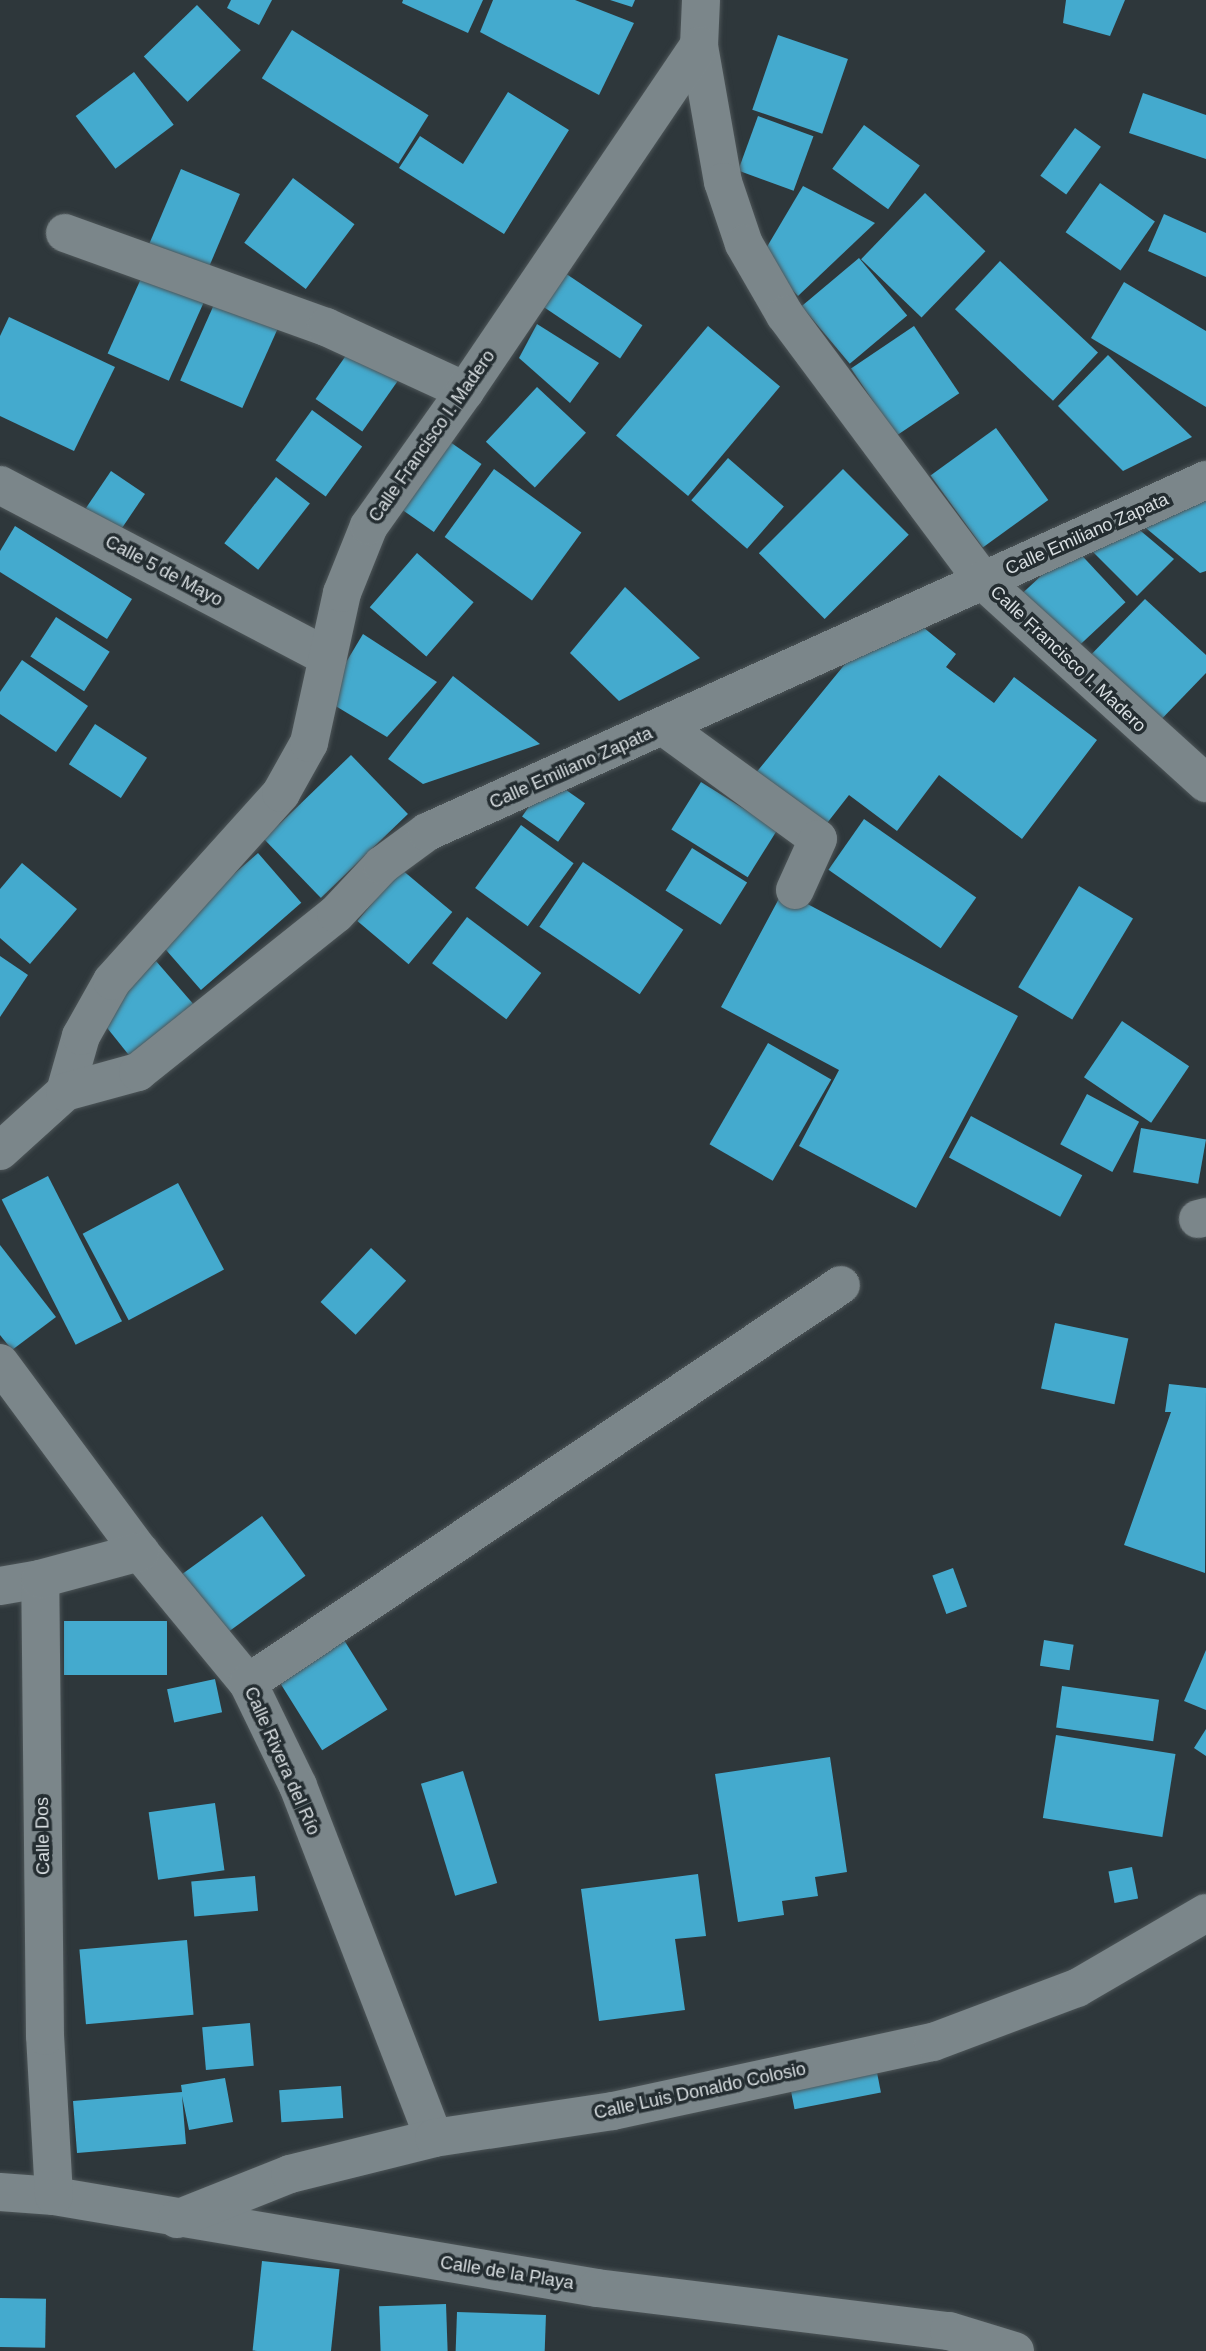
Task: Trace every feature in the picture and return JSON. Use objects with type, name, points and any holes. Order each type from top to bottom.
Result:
[{"type":"street","name":"Calle Francisco I. Madero","points":[[701,0],[699,46],[723,182],[744,244],[785,315],[983,581],[1206,783]]},
{"type":"street","name":"Calle Francisco I. Madero","points":[[65,1092],[81,1037],[112,981],[281,793],[309,743],[342,593],[369,526],[465,391],[699,46]]},
{"type":"street","points":[[65,233],[327,327],[465,391]]},
{"type":"street","name":"Calle Emiliano Zapata","points":[[65,1092],[125,1079],[138,1072],[337,914],[382,865],[427,832],[1206,480]]},
{"type":"street","name":"Calle 5 de Mayo","points":[[0,485],[328,657]]},
{"type":"street","points":[[664,727],[818,839],[795,890]]},
{"type":"street","points":[[0,1151],[65,1092]]},
{"type":"street","points":[[248,1683],[841,1285]]},
{"type":"street","name":"Calle Rivera del Río","points":[[0,1363],[140,1552],[248,1683],[298,1786],[434,2137]]},
{"type":"street","points":[[0,1586],[40,1579],[140,1552]]},
{"type":"street","name":"Calle Dos","points":[[40,1579],[45,2036],[54,2196]]},
{"type":"street","name":"Calle Luis Donaldo Colosio","points":[[177,2219],[290,2174],[434,2137],[613,2111],[933,2042],[1077,1987],[1206,1913]]},
{"type":"street","name":"Calle de la Playa","points":[[0,2192],[54,2196],[177,2219],[597,2288],[949,2331],[1014,2351]]},
{"type":"building","points":[[231,0],[272,0],[259,25],[227,8]]},
{"type":"building","points":[[403,0],[483,0],[468,33],[402,3]]},
{"type":"building","points":[[493,0],[575,0],[634,23],[599,95],[480,32]]},
{"type":"building","points":[[610,0],[635,0],[632,7]]},
{"type":"building","points":[[1066,0],[1125,0],[1110,36],[1063,23]]},
{"type":"building","points":[[197,5],[241,50],[188,102],[144,56]]},
{"type":"building","points":[[292,30],[429,115],[398,164],[262,78]]},
{"type":"building","points":[[778,35],[848,59],[822,134],[752,110]]},
{"type":"building","points":[[134,72],[174,125],[115,169],[76,116]]},
{"type":"building","points":[[508,92],[569,130],[504,234],[399,168],[420,136],[463,164]]},
{"type":"building","points":[[1143,93],[1206,115],[1206,159],[1129,133]]},
{"type":"building","points":[[758,116],[813,136],[794,191],[738,171]]},
{"type":"building","points":[[864,125],[920,166],[888,209],[832,169]]},
{"type":"building","points":[[1075,128],[1101,147],[1066,195],[1040,176]]},
{"type":"building","points":[[181,169],[240,194],[206,275],[147,250]]},
{"type":"building","points":[[293,178],[354,224],[306,289],[244,243]]},
{"type":"building","points":[[1100,183],[1155,221],[1120,271],[1066,232]]},
{"type":"building","points":[[803,186],[875,223],[798,296],[761,257]]},
{"type":"building","points":[[925,193],[985,251],[922,318],[861,259]]},
{"type":"building","points":[[1164,214],[1206,233],[1206,277],[1148,251]]},
{"type":"building","points":[[859,258],[907,315],[850,364],[802,306]]},
{"type":"building","points":[[1000,261],[1098,352],[1053,401],[955,309]]},
{"type":"building","points":[[562,271],[642,325],[620,358],[540,304]]},
{"type":"building","points":[[143,274],[204,301],[169,381],[108,353]]},
{"type":"building","points":[[1124,282],[1206,331],[1206,407],[1091,338]]},
{"type":"building","points":[[216,300],[278,328],[242,408],[180,380]]},
{"type":"building","points":[[9,317],[115,367],[74,451],[0,416],[0,336]]},
{"type":"building","points":[[537,324],[599,363],[570,403],[519,358]]},
{"type":"building","points":[[708,326],[780,386],[688,496],[616,436]]},
{"type":"building","points":[[914,326],[959,393],[896,436],[851,368]]},
{"type":"building","points":[[354,344],[401,377],[362,432],[316,399]]},
{"type":"building","points":[[1108,355],[1192,437],[1123,471],[1058,406]]},
{"type":"building","points":[[537,387],[586,433],[535,488],[486,442]]},
{"type":"building","points":[[312,410],[362,446],[326,497],[276,460]]},
{"type":"building","points":[[996,428],[1048,500],[983,548],[930,476]]},
{"type":"building","points":[[443,437],[482,464],[434,532],[395,505]]},
{"type":"building","points":[[728,458],[784,507],[747,549],[691,500]]},
{"type":"building","points":[[494,469],[581,532],[532,600],[445,537]]},
{"type":"building","points":[[843,469],[909,535],[825,619],[759,553]]},
{"type":"building","points":[[111,471],[145,494],[120,531],[86,508]]},
{"type":"building","points":[[276,477],[310,503],[258,570],[224,543]]},
{"type":"building","points":[[1206,489],[1206,571],[1200,573],[1135,519]]},
{"type":"building","points":[[1129,521],[1174,559],[1137,596],[1084,543]]},
{"type":"building","points":[[15,526],[132,599],[107,639],[0,572],[0,551]]},
{"type":"building","points":[[1073,546],[1126,602],[1071,653],[1019,596]]},
{"type":"building","points":[[417,553],[474,602],[426,657],[370,607]]},
{"type":"building","points":[[625,587],[700,658],[619,701],[570,653]]},
{"type":"building","points":[[1145,599],[1206,655],[1206,673],[1152,729],[1082,664]]},
{"type":"building","points":[[56,617],[110,652],[84,691],[30,656]]},
{"type":"building","points":[[918,623],[956,654],[946,667],[994,703],[1014,677],[1097,740],[1022,839],[939,775],[897,831],[849,795],[824,827],[755,774],[859,647]]},
{"type":"building","points":[[363,634],[437,682],[387,737],[324,699]]},
{"type":"building","points":[[22,660],[88,706],[56,752],[0,714],[0,692]]},
{"type":"building","points":[[453,676],[540,744],[423,784],[388,759]]},
{"type":"building","points":[[95,724],[147,758],[121,798],[69,764]]},
{"type":"building","points":[[351,755],[408,814],[321,898],[264,839]]},
{"type":"building","points":[[549,778],[585,803],[558,842],[522,817]]},
{"type":"building","points":[[701,782],[777,830],[748,877],[671,829]]},
{"type":"building","points":[[864,819],[976,898],[941,948],[828,870]]},
{"type":"building","points":[[521,825],[574,863],[528,926],[475,888]]},
{"type":"building","points":[[692,848],[747,882],[721,925],[666,890]]},
{"type":"building","points":[[258,853],[301,903],[201,990],[158,940]]},
{"type":"building","points":[[583,862],[683,930],[640,994],[539,927]]},
{"type":"building","points":[[22,863],[77,909],[30,964],[0,938],[0,889]]},
{"type":"building","points":[[401,869],[452,912],[409,964],[357,921]]},
{"type":"building","points":[[1079,886],[1133,918],[1072,1020],[1018,987]]},
{"type":"building","points":[[783,891],[1018,1016],[916,1208],[799,1146],[839,1070],[721,1007]]},
{"type":"building","points":[[467,917],[541,973],[506,1019],[432,963]]},
{"type":"building","points":[[0,956],[28,975],[0,1017]]},
{"type":"building","points":[[156,961],[195,1006],[132,1059],[100,1019]]},
{"type":"building","points":[[1122,1021],[1189,1066],[1151,1123],[1084,1077]]},
{"type":"building","points":[[768,1043],[831,1080],[773,1181],[710,1144]]},
{"type":"building","points":[[1087,1094],[1139,1122],[1112,1172],[1060,1144]]},
{"type":"building","points":[[971,1116],[1082,1175],[1060,1217],[949,1157]]},
{"type":"building","points":[[1141,1128],[1206,1139],[1198,1184],[1133,1172]]},
{"type":"building","points":[[48,1176],[122,1321],[76,1345],[2,1200]]},
{"type":"building","points":[[178,1183],[224,1270],[129,1320],[83,1234]]},
{"type":"building","points":[[0,1245],[56,1317],[12,1350],[0,1335]]},
{"type":"building","points":[[371,1248],[406,1281],[356,1335],[321,1302]]},
{"type":"building","points":[[1055,1323],[1128,1339],[1114,1404],[1041,1389]]},
{"type":"building","points":[[1169,1384],[1206,1388],[1205,1573],[1124,1545],[1171,1412],[1165,1412]]},
{"type":"building","points":[[262,1516],[305,1576],[223,1636],[179,1576]]},
{"type":"building","points":[[953,1568],[967,1607],[946,1614],[932,1576]]},
{"type":"building","points":[[64,1621],[167,1621],[167,1675],[64,1675]]},
{"type":"building","points":[[344,1640],[387,1710],[322,1750],[279,1681]]},
{"type":"building","points":[[1044,1640],[1074,1645],[1070,1670],[1040,1666]]},
{"type":"building","points":[[1206,1650],[1206,1710],[1184,1701]]},
{"type":"building","points":[[215,1679],[222,1712],[174,1722],[167,1689]]},
{"type":"building","points":[[1062,1686],[1159,1700],[1153,1741],[1056,1728]]},
{"type":"building","points":[[1206,1729],[1206,1756],[1194,1748]]},
{"type":"building","points":[[1056,1735],[1176,1754],[1162,1837],[1043,1818]]},
{"type":"building","points":[[830,1757],[847,1872],[815,1877],[818,1896],[782,1901],[784,1915],[738,1922],[715,1774]]},
{"type":"building","points":[[463,1771],[497,1883],[455,1896],[421,1784]]},
{"type":"building","points":[[215,1803],[224,1870],[158,1880],[149,1812]]},
{"type":"building","points":[[1132,1867],[1138,1898],[1115,1903],[1108,1872]]},
{"type":"building","points":[[698,1874],[706,1936],[675,1939],[685,2010],[599,2021],[581,1889]]},
{"type":"building","points":[[255,1876],[258,1911],[194,1916],[191,1882]]},
{"type":"building","points":[[187,1940],[194,2015],[86,2024],[79,1949]]},
{"type":"building","points":[[250,2023],[254,2066],[206,2070],[202,2027]]},
{"type":"building","points":[[875,2062],[881,2092],[795,2109],[789,2079]]},
{"type":"building","points":[[225,2078],[233,2122],[189,2130],[182,2096],[186,2144],[77,2153],[73,2101],[182,2092],[181,2085]]},
{"type":"building","points":[[341,2086],[343,2118],[281,2122],[279,2090]]},
{"type":"building","points":[[262,2261],[340,2269],[331,2351],[253,2351]]},
{"type":"building","points":[[0,2298],[46,2299],[45,2348],[0,2347]]},
{"type":"building","points":[[446,2304],[448,2351],[381,2351],[379,2306]]},
{"type":"building","points":[[457,2312],[546,2315],[545,2351],[456,2351]]}]
